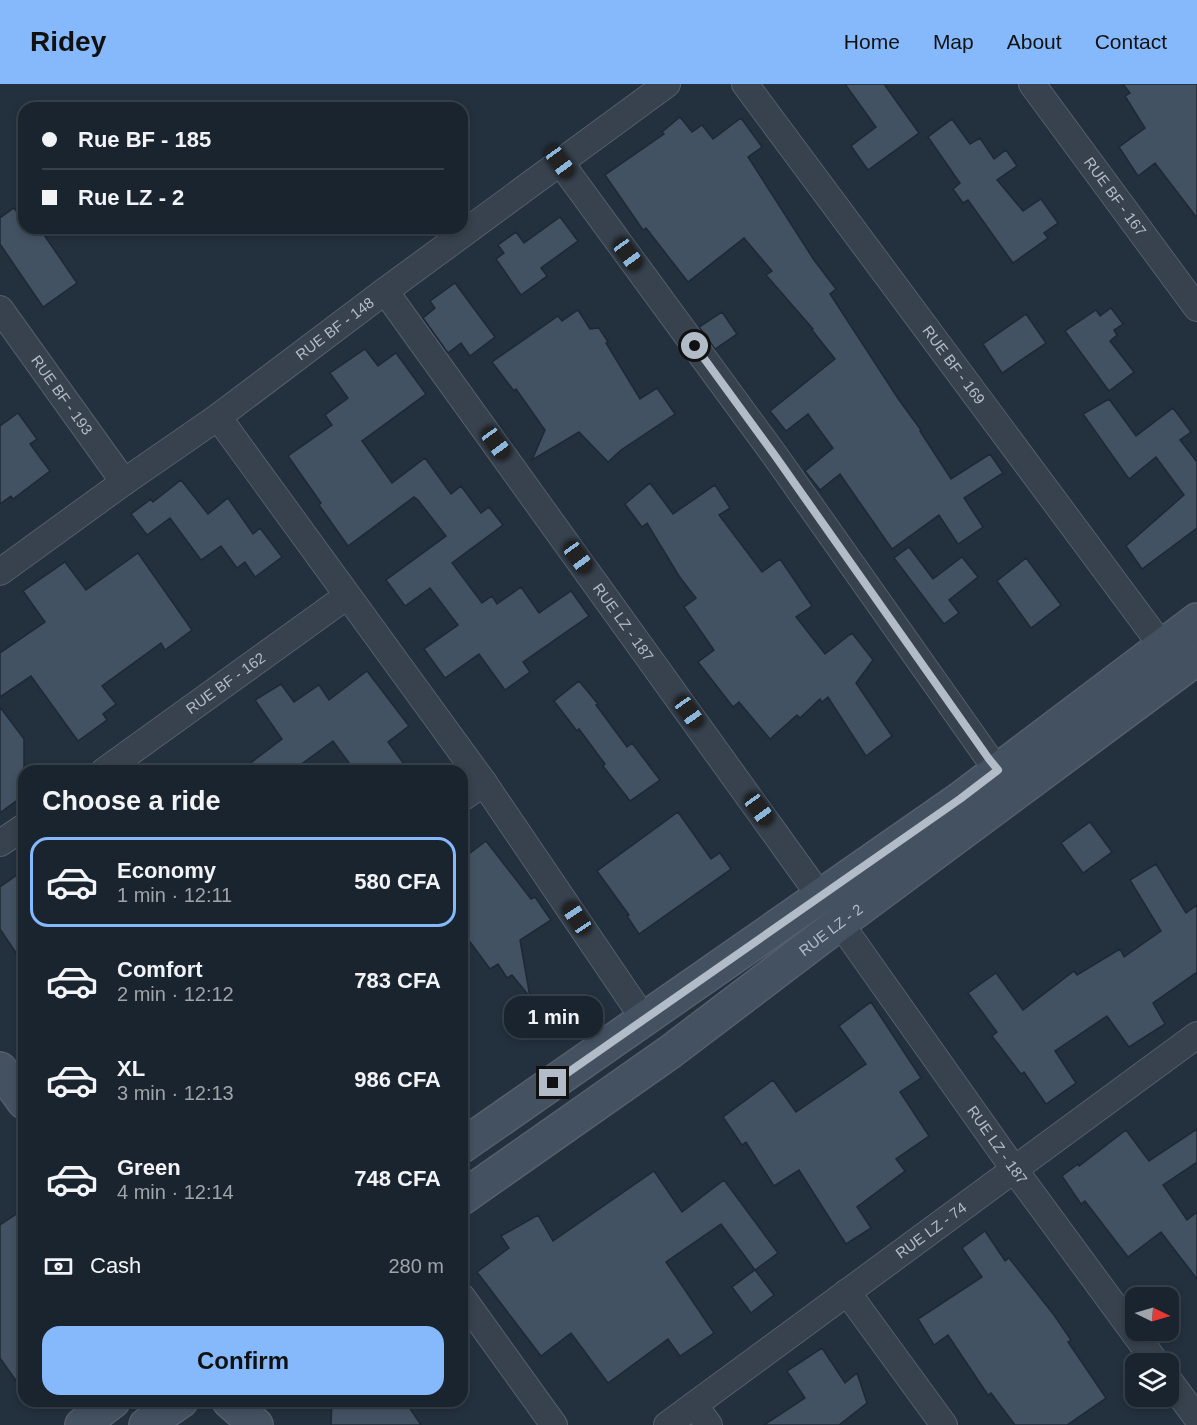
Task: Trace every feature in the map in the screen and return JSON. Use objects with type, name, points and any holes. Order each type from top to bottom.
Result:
[{"type":"main road","points":[[468,1142],[960,799],[1197,620]]},
{"type":"main road","name":"RUE LZ - 2","points":[[468,1194],[670,1052],[1197,658]]},
{"type":"main road","points":[[0,1069],[18,1094]]},
{"type":"main road","points":[[82,1425],[105,1407]]},
{"type":"main road","points":[[146,1425],[172,1407]]},
{"type":"street","name":"RUE BF - 148","points":[[468,230],[667,84]]},
{"type":"street","name":"RUE BF - 169","points":[[746,84],[1162,646]]},
{"type":"street","name":"RUE BF - 167","points":[[1032,84],[1197,308]]},
{"type":"street","points":[[560,162],[776,457],[998,770]]},
{"type":"street","name":"RUE BF - 148","points":[[0,572],[218,417],[463,234]]},
{"type":"street","name":"RUE LZ - 187","points":[[386,291],[820,896]]},
{"type":"street","name":"RUE BF - 193","points":[[0,309],[124,482]]},
{"type":"street","points":[[218,417],[483,783],[644,1019]]},
{"type":"street","name":"RUE BF - 162","points":[[112,765],[346,596]]},
{"type":"street","points":[[468,794],[483,783]]},
{"type":"street","points":[[0,843],[18,831]]},
{"type":"street","name":"RUE LZ - 187","points":[[840,923],[1014,1169],[1149,1353]]},
{"type":"street","name":"RUE LZ - 74","points":[[667,1425],[701,1415],[847,1292],[1014,1169],[1194,1044]]},
{"type":"street","points":[[847,1292],[944,1425]]},
{"type":"street","points":[[468,1305],[554,1425]]},
{"type":"street","points":[[1179,1394],[1197,1418]]},
{"type":"building","points":[[845,84],[884,84],[919,133],[868,170],[851,146],[876,127]]},
{"type":"building","points":[[1123,84],[1197,84],[1197,218],[1155,163],[1138,176],[1119,147],[1145,128],[1125,96],[1130,93]]},
{"type":"building","points":[[680,117],[692,132],[702,125],[713,139],[741,118],[762,147],[748,157],[814,260],[836,289],[830,294],[951,479],[990,454],[1003,473],[964,498],[983,527],[958,544],[939,515],[892,549],[840,474],[820,490],[805,471],[833,448],[808,414],[786,431],[770,411],[835,359],[813,329],[766,275],[772,271],[744,238],[688,282],[646,228],[643,230],[605,175],[664,134],[662,132]]},
{"type":"building","points":[[952,119],[970,144],[980,138],[994,159],[1006,150],[1017,166],[997,180],[1023,211],[1041,199],[1058,223],[1044,233],[1048,238],[1013,263],[968,200],[963,203],[953,189],[960,183],[928,137]]},
{"type":"building","points":[[14,208],[18,214],[18,234],[43,234],[77,283],[43,307],[0,244],[0,218]]},
{"type":"building","points":[[560,217],[578,241],[541,268],[547,276],[521,295],[496,259],[504,253],[498,245],[516,232],[524,243]]},
{"type":"building","points":[[455,283],[495,337],[470,356],[461,343],[448,353],[423,318],[435,308],[430,301]]},
{"type":"building","points":[[1111,308],[1123,324],[1114,330],[1117,335],[1110,341],[1134,372],[1109,391],[1065,331],[1096,310],[1100,316]]},
{"type":"building","points":[[578,310],[590,329],[599,328],[640,399],[657,388],[675,414],[621,450],[608,462],[579,432],[532,460],[545,430],[516,389],[514,391],[492,362],[558,316],[562,321]]},
{"type":"building","points":[[722,312],[737,334],[715,349],[699,327]]},
{"type":"building","points":[[1026,314],[1046,343],[1002,373],[983,344]]},
{"type":"building","points":[[365,349],[378,366],[396,353],[426,394],[362,441],[392,483],[425,458],[451,494],[461,486],[481,513],[489,507],[503,525],[452,563],[482,603],[492,596],[497,604],[521,587],[539,613],[571,591],[589,616],[523,662],[530,672],[505,690],[479,654],[445,678],[424,649],[458,625],[430,588],[405,606],[386,580],[446,536],[418,500],[414,497],[348,546],[288,456],[332,425],[325,415],[348,398],[330,373]]},
{"type":"building","points":[[1109,399],[1136,436],[1173,408],[1191,432],[1180,440],[1197,462],[1197,528],[1142,569],[1126,546],[1184,495],[1156,457],[1129,479],[1083,414]]},
{"type":"building","points":[[18,413],[37,439],[30,444],[50,471],[13,499],[11,496],[0,504],[0,426]]},
{"type":"building","points":[[181,480],[208,514],[228,498],[253,534],[260,528],[282,557],[255,577],[245,562],[237,568],[221,546],[201,560],[170,518],[147,535],[131,514],[151,499],[153,502]]},
{"type":"building","points":[[650,483],[673,514],[715,485],[730,508],[719,515],[762,572],[780,559],[812,606],[796,617],[825,654],[852,633],[873,660],[856,683],[892,736],[866,756],[828,697],[822,702],[820,699],[800,718],[797,715],[770,739],[739,702],[733,707],[698,662],[714,650],[684,607],[696,598],[679,576],[647,523],[642,527],[625,504]]},
{"type":"building","points":[[909,547],[933,579],[962,557],[978,577],[949,600],[959,613],[944,624],[894,558]]},
{"type":"building","points":[[138,553],[192,630],[165,650],[161,643],[102,686],[116,704],[103,714],[107,720],[78,741],[31,676],[0,697],[0,653],[45,622],[23,591],[65,562],[86,590]]},
{"type":"building","points":[[1026,558],[1061,605],[1031,628],[997,581]]},
{"type":"building","points":[[367,671],[409,726],[388,742],[405,765],[351,765],[333,741],[300,765],[248,765],[282,739],[255,700],[281,684],[294,702],[319,685],[329,700]]},
{"type":"building","points":[[579,681],[598,704],[596,705],[627,747],[632,743],[660,780],[630,801],[603,766],[605,764],[579,729],[577,731],[554,701]]},
{"type":"building","points":[[0,707],[24,739],[24,765],[18,765],[18,800],[0,813]]},
{"type":"building","points":[[678,812],[711,859],[720,853],[731,869],[639,934],[627,916],[629,915],[597,871]]},
{"type":"building","points":[[1090,822],[1112,852],[1083,873],[1061,843]]},
{"type":"building","points":[[486,841],[531,899],[535,897],[551,920],[520,940],[530,997],[512,975],[507,978],[498,964],[490,969],[468,939],[468,854]]},
{"type":"building","points":[[1156,864],[1186,913],[1197,905],[1197,972],[1153,1003],[1165,1024],[1129,1047],[1107,1016],[1055,1051],[1076,1083],[1046,1104],[1024,1072],[1021,1074],[992,1036],[997,1032],[968,993],[996,973],[1023,1010],[1074,971],[1077,975],[1120,949],[1124,957],[1161,931],[1130,880]]},
{"type":"building","points":[[18,874],[18,956],[0,929],[0,887]]},
{"type":"building","points":[[871,1002],[921,1078],[900,1092],[929,1136],[896,1159],[905,1171],[857,1207],[871,1228],[846,1244],[799,1170],[774,1186],[746,1142],[742,1145],[723,1117],[773,1080],[796,1112],[866,1064],[839,1026]]},
{"type":"building","points":[[1197,1129],[1197,1162],[1163,1185],[1187,1220],[1197,1212],[1197,1279],[1161,1232],[1128,1257],[1085,1201],[1081,1204],[1062,1176],[1078,1164],[1079,1166],[1126,1130],[1149,1161]]},
{"type":"building","points":[[654,1171],[682,1212],[724,1180],[778,1253],[755,1270],[721,1224],[666,1262],[714,1333],[680,1356],[668,1339],[608,1383],[571,1333],[541,1356],[477,1272],[509,1248],[501,1236],[538,1215],[553,1241]]},
{"type":"building","points":[[18,1213],[18,1384],[0,1358],[0,1225]]},
{"type":"building","points":[[985,1231],[1005,1261],[1009,1258],[1054,1315],[1071,1340],[1068,1342],[1106,1398],[1067,1425],[1015,1425],[991,1393],[988,1395],[948,1335],[934,1345],[918,1319],[982,1277],[962,1248]]},
{"type":"building","points":[[755,1270],[774,1295],[751,1313],[732,1287]]},
{"type":"building","points":[[822,1348],[845,1383],[857,1373],[867,1403],[839,1425],[764,1425],[805,1398],[787,1371]]},
{"type":"building","points":[[332,1407],[409,1407],[421,1425],[331,1425]]},
{"type":"route","points":[[553,1083],[960,799],[998,770],[695,346]]}]
